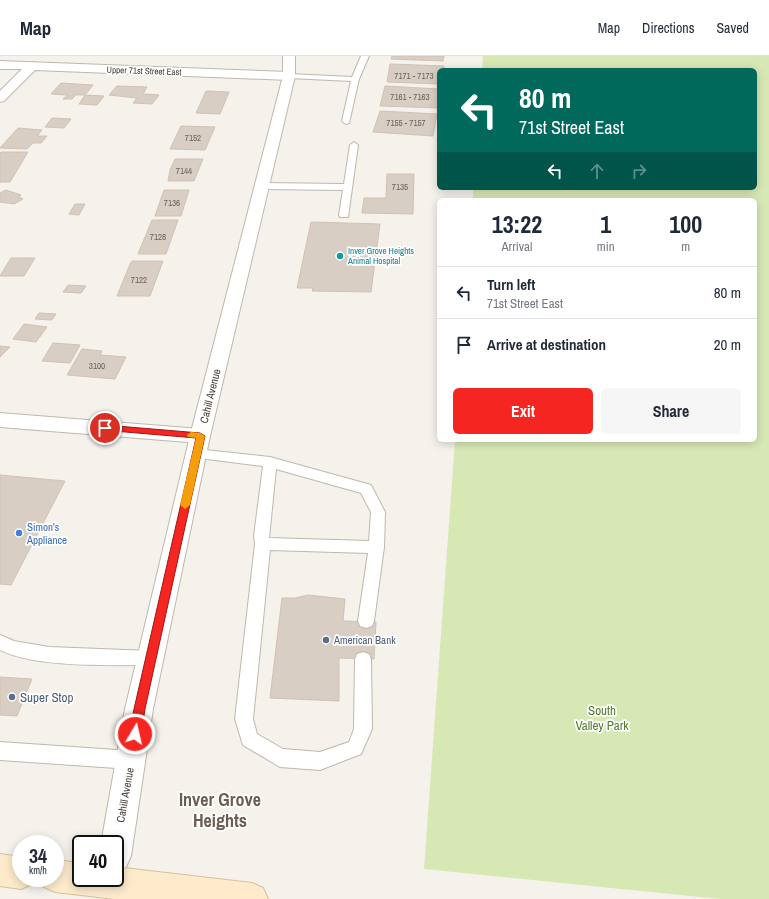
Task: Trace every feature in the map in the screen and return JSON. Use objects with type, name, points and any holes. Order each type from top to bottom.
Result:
[{"type":"main road","points":[[0,870],[12,872]]},
{"type":"main road","points":[[124,881],[252,899]]},
{"type":"street","name":"Upper 71st Street East","points":[[0,65],[31,67],[289,66]]},
{"type":"street","name":"Cahill Avenue","points":[[119,835],[139,709],[198,445],[262,186],[289,66]]},
{"type":"street","points":[[0,98],[31,67]]},
{"type":"street","points":[[0,420],[198,445]]},
{"type":"lane","points":[[346,121],[355,80],[365,56]]},
{"type":"lane","points":[[289,66],[355,80]]},
{"type":"lane","points":[[344,215],[354,145]]},
{"type":"lane","points":[[262,186],[348,187]]},
{"type":"lane","points":[[198,445],[270,462],[366,489],[378,512],[376,547],[366,621]]},
{"type":"lane","points":[[270,462],[261,536],[263,544],[244,719],[249,739],[280,758],[320,761],[355,748],[363,730],[363,659]]},
{"type":"lane","points":[[263,544],[376,547]]},
{"type":"lane","points":[[0,642],[18,650],[26,651],[56,654],[151,658]]},
{"type":"lane","points":[[0,751],[131,760]]},
{"type":"green space","name":"South Valley Park","points":[[483,56],[769,56],[769,899],[720,899],[424,869],[455,442],[757,442],[757,198],[473,198],[473,190],[757,190],[757,68],[482,68]]},
{"type":"building","points":[[392,56],[444,56],[443,61],[391,59]]},
{"type":"building","points":[[390,64],[444,66],[444,68],[437,68],[437,84],[387,82]]},
{"type":"building","points":[[61,83],[93,85],[85,95],[76,95],[72,99],[63,99],[67,95],[51,94]]},
{"type":"building","points":[[117,86],[147,87],[143,94],[159,95],[152,104],[133,103],[137,98],[109,95]]},
{"type":"building","points":[[385,86],[437,89],[437,108],[380,106]]},
{"type":"building","points":[[206,91],[229,92],[220,114],[196,113]]},
{"type":"building","points":[[85,95],[104,96],[97,105],[79,104]]},
{"type":"building","points":[[380,111],[437,114],[433,136],[373,132]]},
{"type":"building","points":[[52,118],[71,119],[64,128],[45,127]]},
{"type":"building","points":[[181,126],[215,127],[205,150],[170,149]]},
{"type":"building","points":[[18,128],[42,130],[37,136],[47,136],[41,143],[33,143],[27,149],[0,148]]},
{"type":"building","points":[[1,152],[28,152],[10,182],[0,182]]},
{"type":"building","points":[[175,159],[203,159],[194,181],[168,181],[170,170]]},
{"type":"building","name":"Inver Grove Heights Animal Hospital","points":[[387,174],[414,174],[413,214],[362,213],[364,198],[386,198]]},
{"type":"building","points":[[6,190],[21,195],[19,197],[23,199],[14,204],[0,202],[0,193]]},
{"type":"building","points":[[164,190],[189,190],[181,216],[155,216]]},
{"type":"building","points":[[75,204],[85,204],[79,215],[69,214]]},
{"type":"building","points":[[152,220],[178,220],[166,254],[138,254]]},
{"type":"building","name":"Inver Grove Heights Animal Hospital","points":[[311,222],[380,224],[371,292],[312,291],[313,288],[297,288]]},
{"type":"building","points":[[11,258],[35,258],[24,276],[0,276]]},
{"type":"building","points":[[132,261],[163,261],[150,296],[117,296]]},
{"type":"building","points":[[68,285],[86,286],[81,293],[63,292]]},
{"type":"building","points":[[39,313],[56,314],[52,320],[35,319]]},
{"type":"building","points":[[24,324],[47,327],[36,342],[13,339]]},
{"type":"building","points":[[53,343],[80,345],[70,363],[42,361]]},
{"type":"building","points":[[0,346],[10,347],[0,357]]},
{"type":"building","points":[[82,349],[102,351],[100,355],[126,357],[115,379],[67,375]]},
{"type":"building","name":"Simon's Appliance","points":[[0,475],[65,481],[11,585],[0,584]]},
{"type":"building","name":"American Bank","points":[[308,595],[345,599],[343,621],[376,622],[374,659],[339,658],[339,701],[270,698],[282,598],[295,598]]},
{"type":"building","name":"Super Stop","points":[[0,677],[32,679],[17,716],[0,715]]},
{"type":"slow traffic","points":[[185,505],[200,436],[191,435]]},
{"type":"place","name":"Inver Grove Heights Animal Hospital","points":[[340,256]]},
{"type":"place","name":"Simon's Appliance","points":[[19,533]]},
{"type":"place","name":"American Bank","points":[[326,640]]},
{"type":"place","name":"Super Stop","points":[[12,697]]},
{"type":"district","name":"Inver Grove Heights","points":[[220,810]]},
{"type":"route","points":[[105,428],[200,436],[139,709],[135,734]]}]
